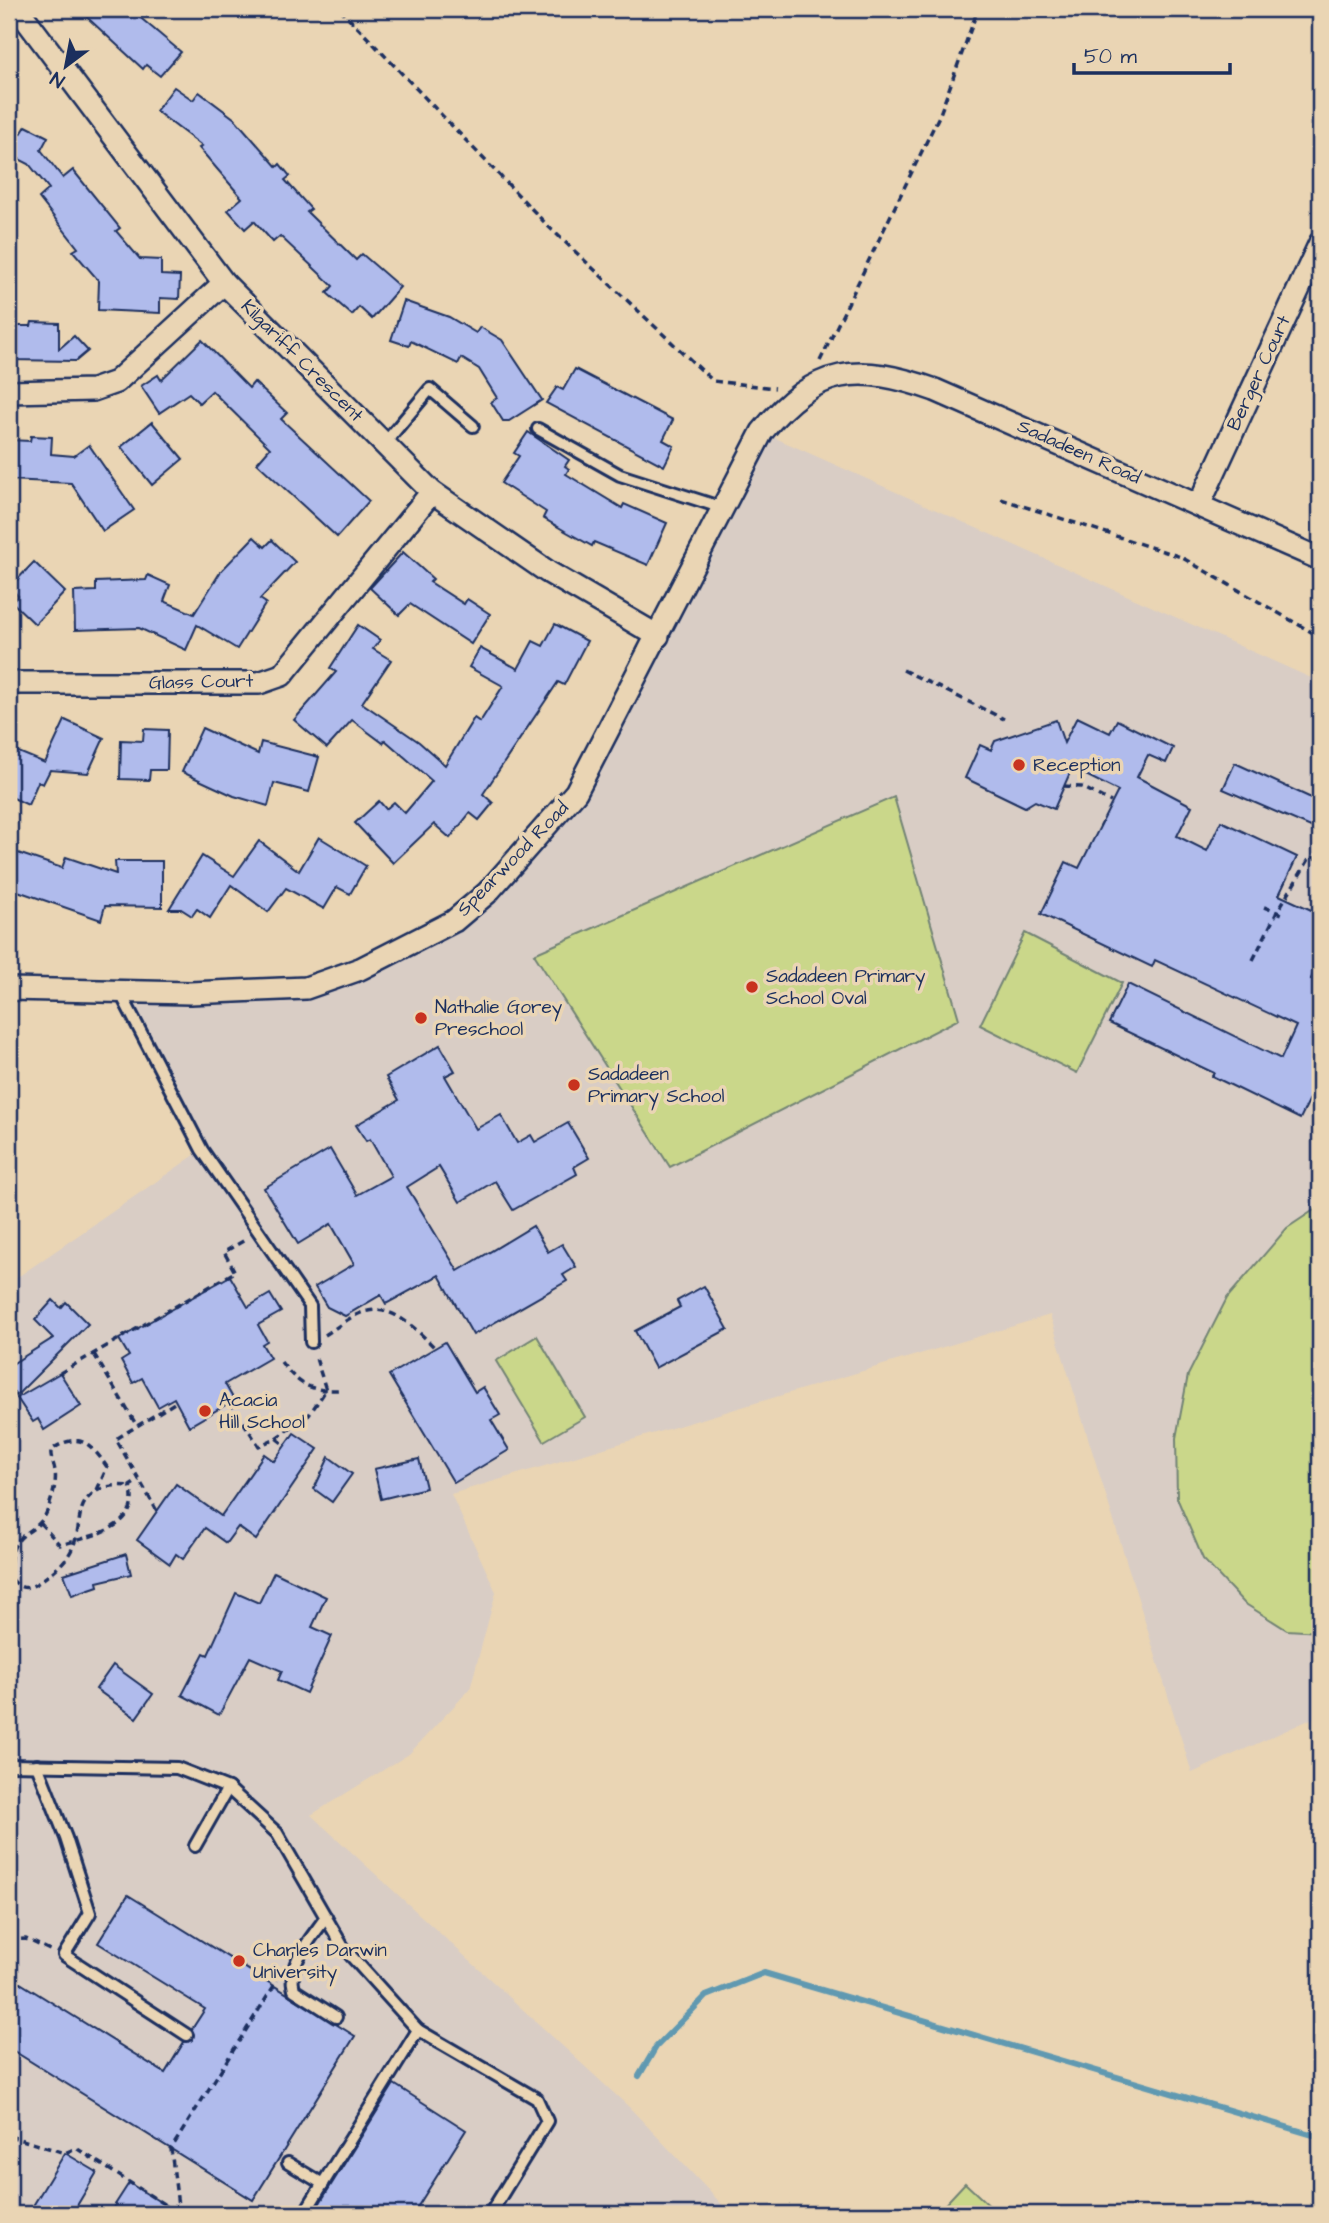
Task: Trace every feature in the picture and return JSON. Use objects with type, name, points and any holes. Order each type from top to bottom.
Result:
[{"type":"street","name":"Kilgariff Crescent","points":[[18,9],[224,283],[432,492],[548,572],[657,636]]},
{"type":"street","name":"Berger Court","points":[[1199,505],[1320,243]]},
{"type":"street","points":[[9,392],[93,390],[116,382],[224,283]]},
{"type":"street","name":"Sadadeen Road","points":[[832,378],[858,372],[881,374],[925,386],[1320,559]]},
{"type":"street","name":"Spearwood Road","points":[[9,989],[120,992],[306,988],[360,969],[454,920],[495,883],[576,792],[762,432],[782,408],[804,392],[832,378]]},
{"type":"street","name":"Glass Court","points":[[9,683],[259,683],[282,675],[432,492]]},
{"type":"lane","points":[[384,444],[430,389],[473,426]]},
{"type":"lane","points":[[538,429],[620,475],[723,508]]},
{"type":"lane","points":[[120,992],[202,1150],[310,1306],[311,1342]]},
{"type":"lane","points":[[9,1765],[177,1768],[229,1788],[277,1833],[343,1947],[418,2030],[537,2099],[547,2122],[490,2214]]},
{"type":"lane","points":[[37,1765],[66,1838],[90,1913],[64,1955],[187,2035]]},
{"type":"lane","points":[[195,1846],[229,1788]]},
{"type":"lane","points":[[326,1917],[293,1969],[291,1979],[294,1990],[336,2017]]},
{"type":"lane","points":[[304,2214],[418,2030]]},
{"type":"lane","points":[[288,2163],[323,2184]]},
{"type":"path","points":[[340,9],[549,227],[713,381],[804,392],[843,320],[940,114],[978,9]]},
{"type":"path","points":[[1001,499],[1181,557],[1320,637]]},
{"type":"path","points":[[903,670],[1004,719]]},
{"type":"path","points":[[1064,786],[1082,787],[1111,802]]},
{"type":"path","points":[[1253,960],[1277,912],[1311,856],[1320,861]]},
{"type":"path","points":[[1264,907],[1285,915]]},
{"type":"path","points":[[60,1373],[235,1272],[224,1252],[258,1231]]},
{"type":"path","points":[[326,1390],[311,1342],[367,1311],[379,1311],[413,1326],[433,1347]]},
{"type":"path","points":[[94,1354],[137,1426]]},
{"type":"path","points":[[281,1362],[298,1380],[314,1391],[338,1390]]},
{"type":"path","points":[[230,1402],[259,1446],[276,1438],[309,1415],[326,1390]]},
{"type":"path","points":[[157,1511],[116,1439],[176,1402]]},
{"type":"path","points":[[276,1438],[285,1445]]},
{"type":"path","points":[[66,1440],[89,1444],[107,1467],[97,1490],[82,1506],[76,1540],[69,1557],[32,1588],[23,1588],[10,1577],[13,1548],[21,1534],[40,1523],[55,1482],[51,1450],[66,1440]]},
{"type":"path","points":[[97,1490],[114,1485],[130,1486],[139,1480]]},
{"type":"path","points":[[40,1523],[61,1545],[113,1529],[131,1509],[133,1501],[130,1486]]},
{"type":"path","points":[[9,1940],[26,1939],[64,1955]]},
{"type":"path","points":[[9,2136],[65,2153],[76,2148],[179,2214],[171,2149],[281,1975]]},
{"type":"shaded area","points":[[762,432],[1320,682],[1320,1715],[1192,1773],[1050,1315],[451,1494],[496,1592],[470,1689],[409,1754],[311,1815],[629,2107],[731,2214],[9,2214],[9,1283],[202,1150],[120,992],[306,988],[454,921],[577,792]]},
{"type":"green space","name":"Sadadeen Primary School Oval","points":[[894,797],[959,1019],[670,1167],[534,954]]},
{"type":"green space","points":[[1025,933],[1122,983],[1077,1073],[980,1025]]},
{"type":"green space","points":[[1320,1206],[1320,1632],[1287,1630],[1244,1603],[1203,1559],[1177,1498],[1176,1438],[1188,1375],[1227,1298],[1287,1228]]},
{"type":"green space","points":[[537,1336],[585,1417],[544,1441],[496,1361]]},
{"type":"green space","points":[[965,2183],[996,2212],[936,2214]]},
{"type":"building","points":[[78,9],[130,9],[181,52],[160,76],[146,65],[143,69]]},
{"type":"building","points":[[174,87],[193,100],[199,92],[235,119],[277,167],[280,164],[290,176],[285,180],[311,209],[307,212],[356,260],[362,254],[400,287],[372,319],[359,307],[352,315],[327,293],[333,286],[280,236],[273,242],[254,221],[245,229],[228,210],[242,198],[199,148],[202,146],[156,111]]},
{"type":"building","points":[[26,126],[48,137],[41,150],[63,178],[73,170],[120,228],[116,231],[140,259],[161,260],[161,275],[180,276],[179,299],[160,298],[160,313],[98,310],[99,281],[73,251],[78,248],[39,198],[49,189],[29,164],[9,154],[9,127],[21,134]]},
{"type":"building","points":[[404,301],[449,317],[476,333],[480,327],[502,340],[542,400],[509,421],[503,421],[491,402],[497,398],[479,369],[461,358],[458,364],[411,341],[409,346],[391,340]]},
{"type":"building","points":[[32,322],[59,323],[59,349],[74,336],[88,351],[76,361],[9,360],[9,326],[31,326]]},
{"type":"building","points":[[202,340],[249,388],[254,382],[287,413],[281,419],[369,501],[337,537],[257,463],[270,448],[212,391],[199,403],[189,393],[159,413],[141,386],[158,375],[161,380]]},
{"type":"building","points":[[575,369],[673,420],[663,440],[674,446],[664,466],[546,403],[557,387],[563,390]]},
{"type":"building","points":[[152,422],[183,459],[152,485],[121,447]]},
{"type":"building","points":[[528,432],[569,460],[565,466],[569,469],[566,474],[622,508],[624,504],[667,523],[648,565],[594,542],[592,546],[565,531],[543,518],[546,512],[501,483],[519,456],[514,453]]},
{"type":"building","points":[[31,436],[52,437],[51,454],[74,456],[89,445],[134,510],[103,531],[71,483],[9,480],[9,440],[30,441]]},
{"type":"building","points":[[254,537],[265,547],[272,540],[295,562],[260,599],[266,603],[237,649],[197,625],[186,650],[139,628],[75,630],[74,592],[96,591],[96,582],[146,580],[148,575],[170,585],[164,601],[194,614],[221,571]]},
{"type":"building","points":[[403,552],[433,579],[430,582],[464,604],[467,599],[490,614],[471,644],[410,604],[399,615],[370,588]]},
{"type":"building","points":[[34,562],[65,592],[35,624],[12,602],[18,596],[10,587]]},
{"type":"building","points":[[555,624],[587,641],[564,685],[558,682],[483,794],[493,803],[479,820],[470,813],[450,838],[434,824],[393,863],[355,823],[379,801],[386,809],[394,802],[405,813],[432,781],[385,740],[383,743],[352,720],[327,748],[294,720],[336,672],[330,668],[358,625],[380,640],[373,649],[391,660],[362,703],[419,742],[445,765],[474,718],[480,722],[503,686],[469,667],[480,648],[518,669],[533,641],[543,646]]},
{"type":"building","points":[[1077,717],[1110,733],[1117,720],[1173,748],[1166,763],[1148,755],[1137,777],[1192,806],[1177,836],[1207,851],[1221,821],[1297,857],[1279,895],[1320,914],[1320,957],[1311,979],[1320,983],[1320,1078],[1300,1119],[1212,1076],[1214,1073],[1109,1023],[1128,984],[1281,1059],[1296,1026],[1155,960],[1152,967],[1041,914],[1066,862],[1079,868],[1118,791],[1072,768],[1054,809],[1035,801],[1025,807],[965,778],[980,745],[991,750],[995,741],[1056,720],[1064,743]]},
{"type":"building","points":[[65,720],[104,738],[88,773],[50,770],[43,784],[38,782],[28,805],[9,796],[9,748],[45,763]]},
{"type":"building","points":[[202,728],[258,754],[261,742],[319,757],[309,792],[274,783],[268,806],[234,796],[182,772]]},
{"type":"building","points":[[144,729],[168,730],[167,770],[150,770],[149,780],[120,779],[121,740],[143,741]]},
{"type":"building","points":[[1235,763],[1320,802],[1320,831],[1223,789]]},
{"type":"building","points":[[319,837],[366,866],[350,894],[337,887],[324,909],[286,888],[268,912],[231,885],[210,918],[197,909],[192,916],[181,909],[169,909],[202,856],[234,876],[259,841],[299,871]]},
{"type":"building","points":[[9,850],[62,868],[66,857],[116,874],[115,861],[162,861],[162,907],[105,906],[101,920],[9,888]]},
{"type":"building","name":"Sadadeen Primary School","points":[[440,1045],[455,1071],[445,1076],[476,1129],[501,1115],[517,1143],[531,1135],[535,1142],[568,1123],[589,1158],[574,1167],[577,1174],[513,1210],[495,1181],[460,1202],[439,1167],[407,1187],[458,1271],[533,1226],[548,1252],[562,1244],[576,1267],[563,1275],[567,1281],[473,1335],[439,1275],[386,1304],[381,1295],[345,1316],[327,1307],[315,1287],[354,1264],[331,1224],[298,1244],[264,1188],[330,1149],[357,1195],[391,1176],[370,1139],[366,1141],[356,1125],[399,1100],[386,1077]]},
{"type":"building","name":"Acacia Hill School","points":[[230,1276],[248,1307],[270,1294],[281,1312],[258,1325],[267,1341],[262,1344],[270,1358],[225,1384],[234,1400],[189,1426],[174,1398],[158,1407],[142,1378],[133,1383],[121,1361],[129,1356],[119,1339]]},
{"type":"building","points":[[704,1286],[728,1329],[655,1368],[635,1331],[680,1307],[677,1301]]},
{"type":"building","points":[[53,1300],[61,1308],[66,1302],[88,1324],[16,1396],[9,1385],[9,1366],[53,1338],[35,1320]]},
{"type":"building","points":[[445,1342],[475,1392],[483,1387],[500,1415],[491,1420],[509,1450],[454,1483],[389,1375]]},
{"type":"building","points":[[60,1373],[81,1406],[44,1430],[38,1419],[33,1422],[17,1398]]},
{"type":"building","points":[[294,1433],[318,1449],[256,1540],[238,1527],[226,1543],[205,1528],[183,1559],[176,1554],[170,1564],[137,1540],[176,1484],[221,1516],[264,1454],[274,1461]]},
{"type":"building","points":[[329,1457],[352,1474],[332,1502],[314,1489]]},
{"type":"building","points":[[419,1459],[426,1488],[381,1499],[374,1469]]},
{"type":"building","points":[[126,1554],[131,1574],[97,1582],[98,1586],[72,1595],[64,1574]]},
{"type":"building","points":[[274,1572],[326,1597],[312,1627],[332,1636],[306,1693],[278,1680],[282,1671],[250,1657],[219,1715],[182,1695],[204,1653],[208,1655],[236,1593],[259,1603]]},
{"type":"building","points":[[113,1665],[153,1694],[136,1718],[96,1689]]},
{"type":"building","name":"Charles Darwin University","points":[[128,1895],[355,2036],[253,2200],[9,2048],[9,1976],[165,2073],[184,2042],[193,2040],[192,2029],[205,2009],[98,1943]]},
{"type":"building","points":[[394,2084],[466,2130],[413,2214],[313,2214]]},
{"type":"building","points":[[65,2153],[97,2172],[72,2214],[28,2214]]},
{"type":"building","points":[[129,2183],[180,2214],[109,2214]]},
{"type":"waterway","points":[[639,2076],[656,2047],[706,1996],[764,1973],[1320,2137]]},
{"type":"place","name":"Reception","points":[[1019,765]]},
{"type":"place","name":"Sadadeen Primary School Oval","points":[[752,987]]},
{"type":"place","name":"Nathalie Gorey Preschool","points":[[421,1018]]},
{"type":"place","name":"Sadadeen Primary School","points":[[574,1085]]},
{"type":"place","name":"Acacia Hill School","points":[[205,1411]]},
{"type":"place","name":"Charles Darwin University","points":[[239,1961]]}]
